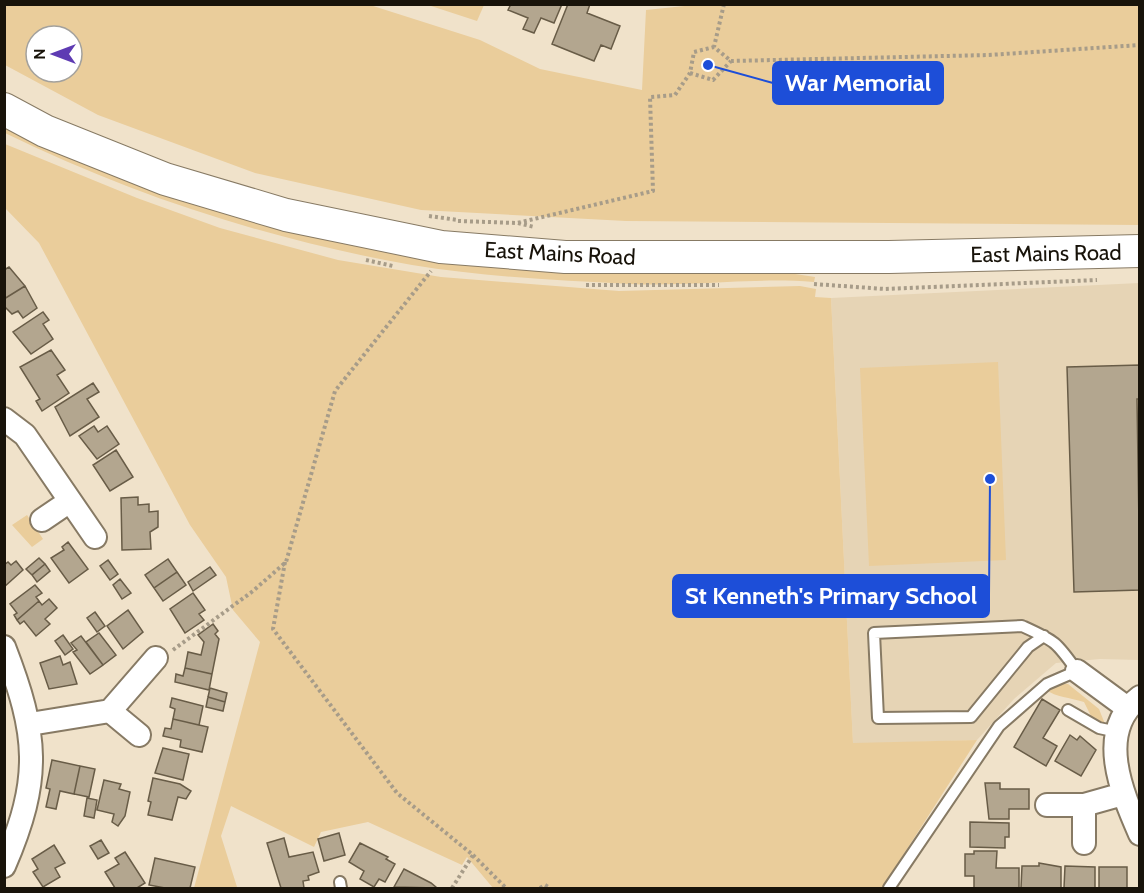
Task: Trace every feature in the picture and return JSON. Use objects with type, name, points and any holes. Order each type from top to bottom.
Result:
[{"type":"main road","name":"East Mains Road","points":[[4,109],[45,131],[165,179],[286,215],[446,246],[565,257],[879,257],[1140,251]]},
{"type":"street","points":[[4,419],[24,435],[94,537]]},
{"type":"street","points":[[42,520],[70,501]]},
{"type":"street","points":[[4,647],[30,724],[33,758],[4,866]]},
{"type":"street","points":[[30,724],[110,711],[156,658]]},
{"type":"street","points":[[1077,671],[1133,702],[1118,732],[1116,774],[1140,834]]},
{"type":"street","points":[[110,711],[139,735]]},
{"type":"street","points":[[1047,805],[1084,805],[1123,794]]},
{"type":"street","points":[[1084,805],[1084,843]]},
{"type":"lane","points":[[889,888],[999,726],[1047,684],[1077,671],[1057,642],[1044,636],[1022,626],[874,633],[878,718],[971,717],[1028,647],[1044,636]]},
{"type":"lane","points":[[1068,710],[1099,728],[1118,732]]},
{"type":"path","points":[[714,47],[724,4]]},
{"type":"path","points":[[714,47],[731,61],[989,55],[1140,45]]},
{"type":"path","points":[[506,888],[473,855],[397,793],[273,629],[286,562],[335,391],[446,246],[517,223],[653,191],[650,97],[675,95],[690,74],[694,52],[714,47]]},
{"type":"path","points":[[690,74],[713,80],[731,61]]},
{"type":"path","points":[[425,216],[446,246]]},
{"type":"path","points":[[156,658],[169,653],[253,591],[286,562]]},
{"type":"path","points":[[452,888],[473,855]]},
{"type":"path","points":[[540,888],[545,885],[550,888]]},
{"type":"shaded area","points":[[484,4],[477,21],[428,5]]},
{"type":"shaded area","points":[[5,5],[370,5],[480,40],[540,69],[642,90],[646,10],[694,5],[1139,5],[1139,225],[626,221],[421,210],[255,173],[98,115],[40,84],[84,84],[84,24],[24,24],[24,75],[5,65]]},
{"type":"shaded area","points":[[4,123],[246,218],[756,268],[815,277],[814,282],[629,284],[493,275],[412,265],[359,255],[255,229],[153,196],[103,177],[5,133]]},
{"type":"shaded area","points":[[5,144],[137,198],[220,228],[338,260],[441,277],[619,291],[800,286],[816,289],[815,297],[831,298],[853,743],[977,740],[882,888],[493,888],[467,857],[462,865],[368,822],[321,832],[314,847],[231,806],[221,836],[237,887],[194,888],[260,642],[233,610],[226,577],[190,525],[39,243],[5,208]]},
{"type":"shaded area","points":[[1139,283],[1139,660],[1100,659],[1056,663],[1014,699],[977,740],[853,744],[831,298]]},
{"type":"shaded area","points":[[998,362],[1006,560],[869,566],[860,368]]},
{"type":"shaded area","points":[[27,515],[43,539],[32,547],[12,525]]},
{"type":"shaded area","points":[[1061,683],[1068,684],[1099,709],[1105,724],[1091,716],[1084,702],[1059,696],[1045,689]]},
{"type":"building","points":[[511,4],[562,4],[554,23],[541,18],[534,33],[523,29],[528,18],[508,10]]},
{"type":"building","points":[[568,4],[590,4],[587,13],[620,26],[611,49],[601,45],[594,61],[552,44]]},
{"type":"building","points":[[9,267],[25,286],[4,299],[4,270]]},
{"type":"building","points":[[25,286],[37,308],[23,318],[18,311],[12,314],[4,306],[4,299]]},
{"type":"building","points":[[43,312],[49,320],[43,324],[53,339],[31,354],[13,332]]},
{"type":"building","points":[[51,350],[65,370],[57,375],[69,393],[42,411],[36,401],[40,399],[20,367]]},
{"type":"building","points":[[1140,365],[1140,399],[1137,399],[1140,590],[1074,592],[1067,367]]},
{"type":"building","points":[[93,383],[99,392],[87,399],[99,417],[70,436],[55,407]]},
{"type":"building","points":[[94,426],[98,432],[107,426],[119,444],[97,459],[79,436]]},
{"type":"building","points":[[116,450],[133,477],[110,491],[93,465]]},
{"type":"building","points":[[138,497],[138,505],[149,504],[149,512],[158,511],[158,527],[150,532],[151,549],[122,550],[121,498]]},
{"type":"building","points":[[68,542],[88,569],[69,583],[51,558],[64,550],[62,547]]},
{"type":"building","points":[[39,558],[45,564],[32,575],[26,569]]},
{"type":"building","points":[[168,559],[177,572],[154,588],[145,575]]},
{"type":"building","points":[[108,560],[118,574],[110,580],[100,566]]},
{"type":"building","points":[[16,561],[23,570],[4,587],[4,565],[8,562],[11,565]]},
{"type":"building","points":[[45,564],[50,571],[37,582],[32,575]]},
{"type":"building","points":[[210,567],[216,575],[193,591],[188,582]]},
{"type":"building","points":[[177,572],[186,585],[163,601],[154,588]]},
{"type":"building","points":[[120,579],[131,593],[122,599],[113,585]]},
{"type":"building","points":[[35,585],[42,593],[36,597],[39,601],[17,620],[14,615],[17,613],[10,604]]},
{"type":"building","points":[[193,593],[205,610],[199,614],[204,620],[185,633],[170,609]]},
{"type":"building","points":[[49,599],[57,608],[45,619],[50,624],[36,636],[24,621],[20,624],[17,620],[39,601],[42,605]]},
{"type":"building","points":[[128,610],[143,632],[123,649],[107,626]]},
{"type":"building","points":[[95,612],[105,626],[97,632],[87,618]]},
{"type":"building","points":[[213,624],[218,631],[215,634],[219,639],[212,674],[185,668],[188,652],[201,655],[204,642],[198,635]]},
{"type":"building","points":[[99,633],[116,655],[103,665],[86,642]]},
{"type":"building","points":[[63,635],[73,649],[65,655],[55,641]]},
{"type":"building","points":[[81,636],[103,665],[90,674],[73,652],[77,650],[71,643]]},
{"type":"building","points":[[60,656],[63,665],[70,662],[77,684],[49,689],[40,663]]},
{"type":"building","points":[[185,668],[212,674],[209,690],[175,682],[176,674],[183,676]]},
{"type":"building","points":[[210,688],[227,693],[225,702],[208,697]]},
{"type":"building","points":[[208,697],[225,702],[223,711],[206,707]]},
{"type":"building","points":[[172,698],[203,706],[199,725],[173,719],[175,709],[170,707]]},
{"type":"building","points":[[1042,699],[1060,710],[1043,738],[1057,746],[1046,766],[1014,747]]},
{"type":"building","points":[[173,719],[208,727],[202,752],[180,747],[181,740],[163,736],[165,728],[171,729]]},
{"type":"building","points":[[1070,735],[1077,740],[1080,736],[1096,750],[1081,776],[1055,761]]},
{"type":"building","points":[[163,748],[189,754],[183,780],[155,773]]},
{"type":"building","points":[[52,760],[80,766],[74,794],[60,791],[56,809],[46,807],[50,789],[46,788]]},
{"type":"building","points":[[80,766],[95,769],[89,797],[74,794]]},
{"type":"building","points":[[153,778],[180,784],[191,791],[186,799],[178,797],[172,820],[148,815],[151,802],[148,801]]},
{"type":"building","points":[[104,780],[121,784],[119,789],[130,792],[125,816],[118,826],[112,822],[114,814],[97,810]]},
{"type":"building","points":[[985,783],[1000,783],[1000,789],[1029,789],[1029,809],[1009,809],[1009,819],[989,819]]},
{"type":"building","points":[[87,798],[97,800],[94,818],[84,816]]},
{"type":"building","points":[[970,822],[1009,823],[1009,837],[1005,837],[1005,848],[970,847]]},
{"type":"building","points":[[339,833],[345,855],[324,861],[318,839]]},
{"type":"building","points":[[284,838],[289,857],[313,852],[319,872],[308,876],[309,880],[303,881],[304,888],[281,888],[267,843]]},
{"type":"building","points":[[101,840],[109,853],[98,859],[90,846]]},
{"type":"building","points":[[360,843],[388,857],[386,859],[395,864],[385,882],[379,879],[374,887],[360,879],[364,871],[349,862]]},
{"type":"building","points":[[54,845],[65,863],[55,868],[60,877],[43,887],[33,872],[38,869],[32,859]]},
{"type":"building","points":[[974,851],[997,851],[996,868],[1019,868],[1019,888],[974,888],[974,876],[965,876],[965,854],[974,854]]},
{"type":"building","points":[[125,852],[145,883],[137,888],[115,888],[105,872],[119,864],[115,858]]},
{"type":"building","points":[[155,858],[195,867],[190,888],[165,888],[149,885]]},
{"type":"building","points":[[1039,863],[1061,867],[1061,888],[1021,888],[1022,866],[1039,866]]},
{"type":"building","points":[[1065,866],[1095,867],[1095,888],[1064,888]]},
{"type":"building","points":[[1099,867],[1127,867],[1127,888],[1099,888]]},
{"type":"building","points":[[404,869],[431,883],[437,888],[394,887]]},
{"type":"place","name":"War Memorial","points":[[708,65]]},
{"type":"place","name":"St Kenneth's Primary School","points":[[990,479]]}]
